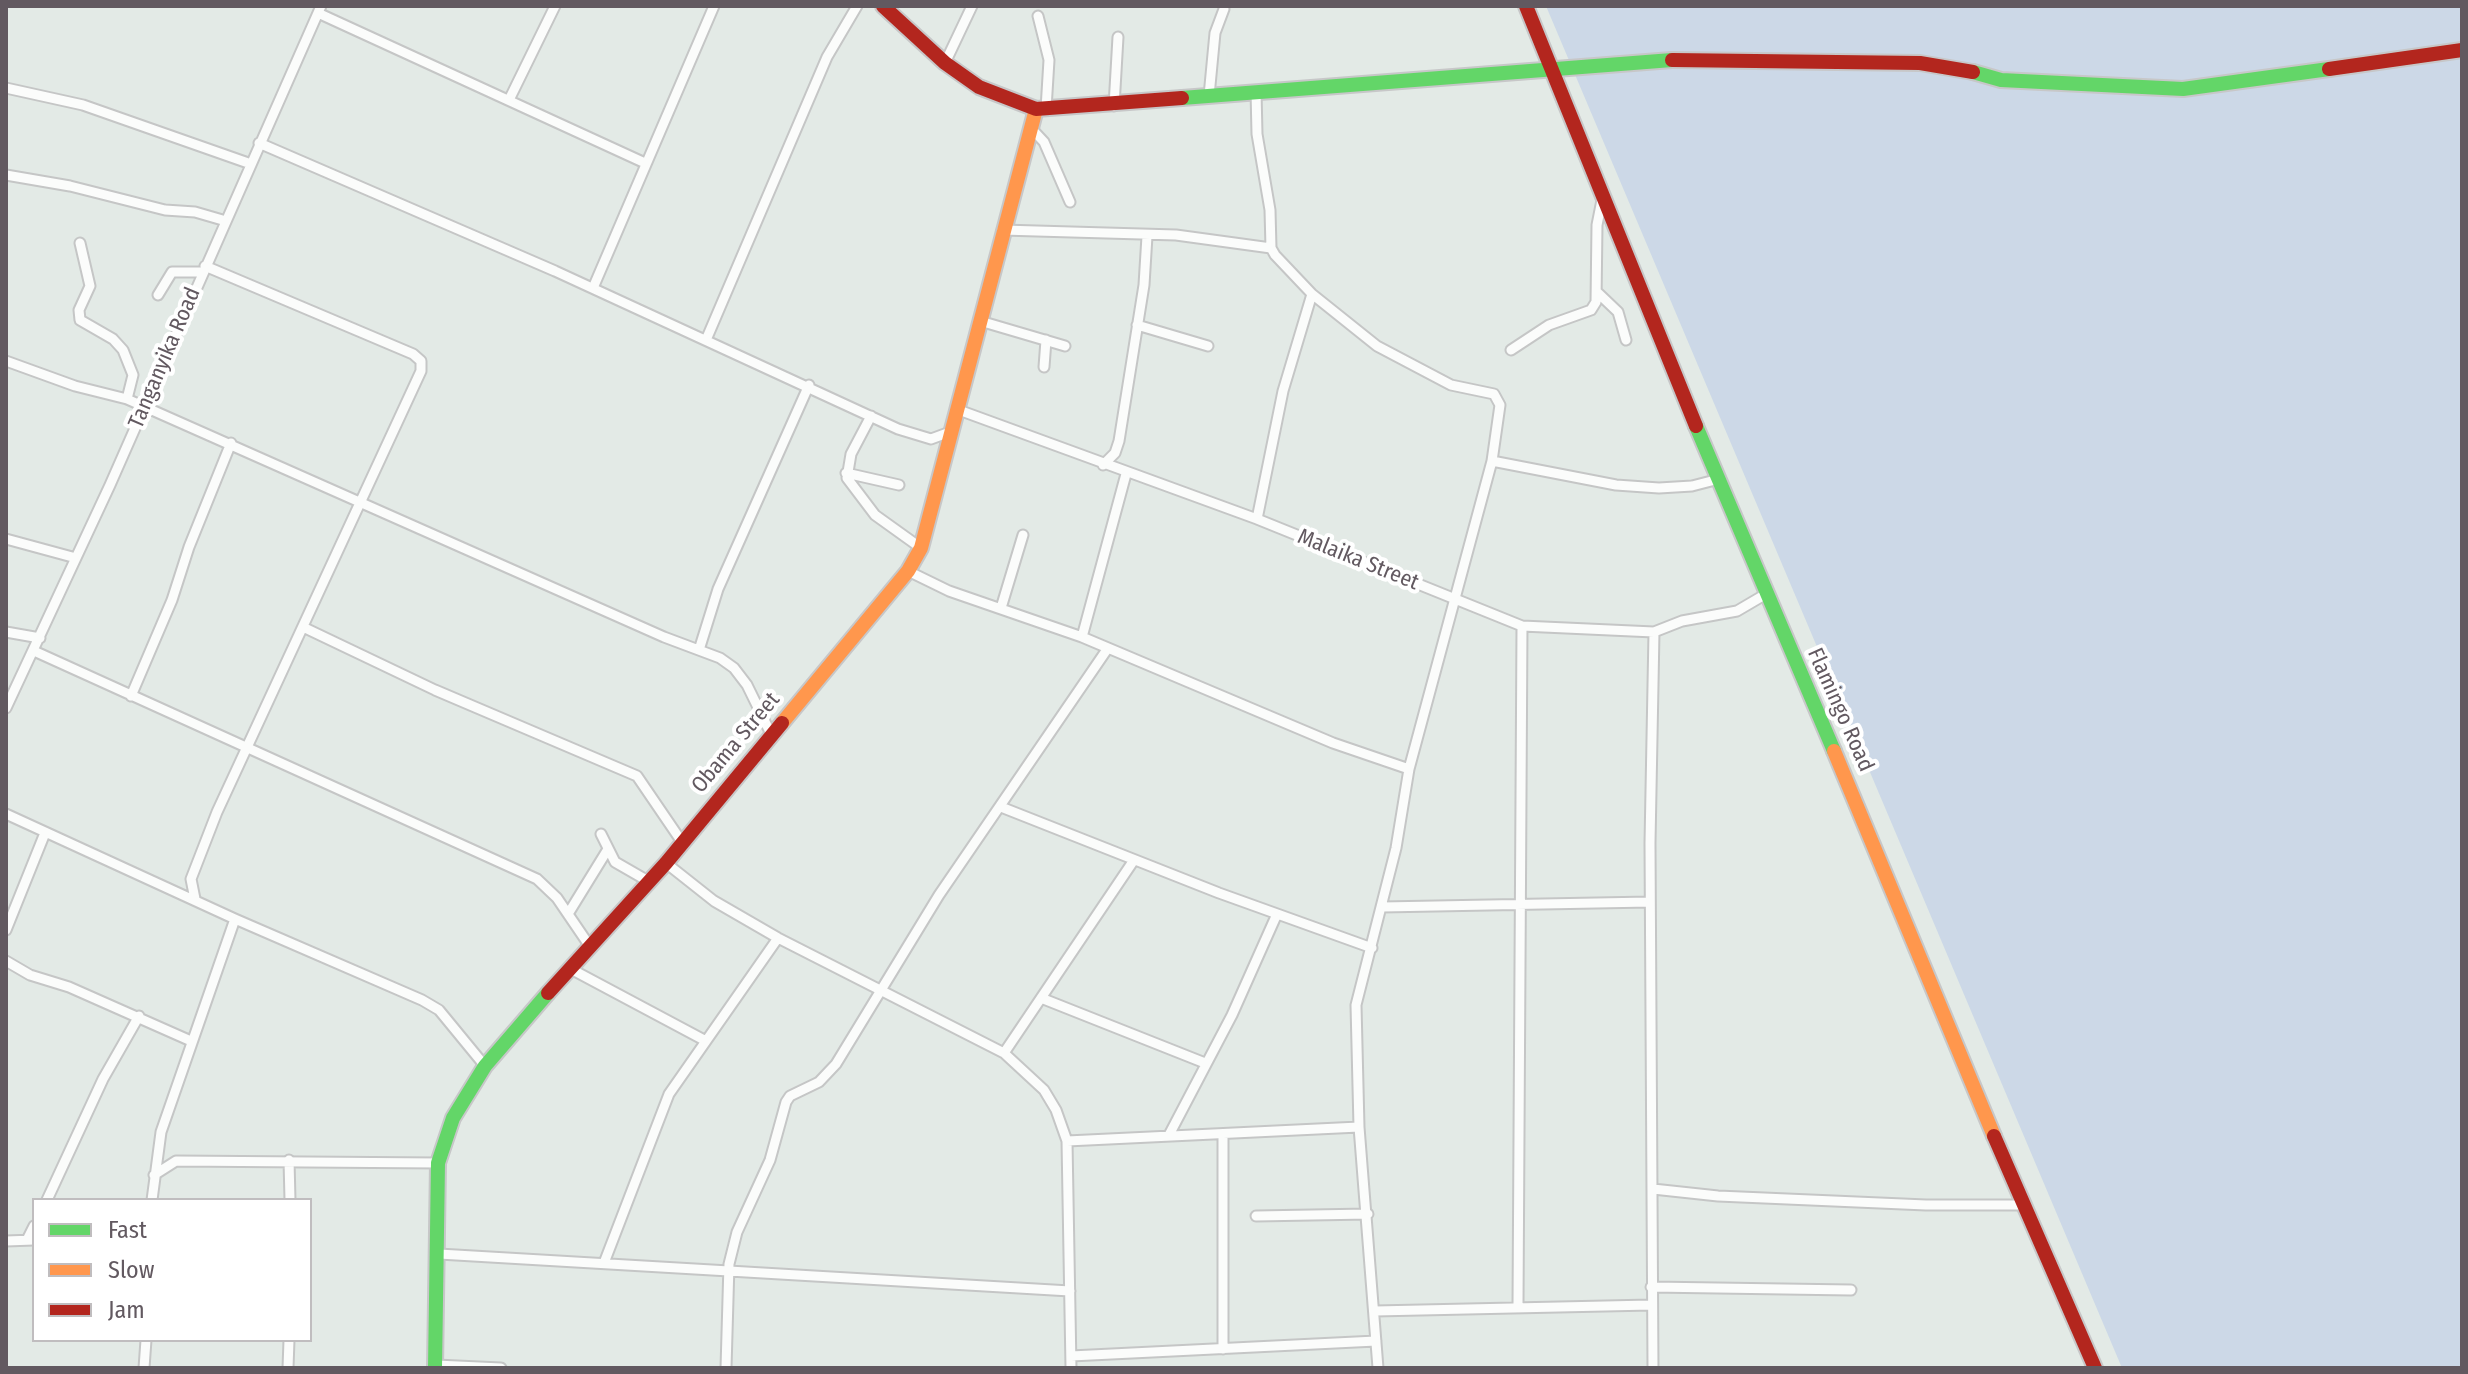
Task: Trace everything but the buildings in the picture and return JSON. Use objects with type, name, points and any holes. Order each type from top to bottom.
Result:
[{"type":"street","points":[[509,100],[555,6]]},
{"type":"street","points":[[593,288],[714,6]]},
{"type":"street","points":[[706,340],[827,57],[857,6]]},
{"type":"street","points":[[883,6],[945,63],[979,87],[1041,109],[1114,106],[1549,67],[1703,58],[1852,60],[1962,68],[2001,80],[2183,89],[2462,50]]},
{"type":"street","points":[[945,63],[972,6]]},
{"type":"street","name":"Flamingo Road","points":[[1526,6],[1602,200],[1766,594],[1867,826],[2022,1205],[2095,1368]]},
{"type":"street","points":[[1209,96],[1215,33],[1224,9]]},
{"type":"street","points":[[320,10],[645,163]]},
{"type":"street","name":"Tanganyika Road","points":[[6,708],[320,10]]},
{"type":"street","points":[[1038,16],[1049,60],[1041,109]]},
{"type":"street","points":[[1114,106],[1118,37]]},
{"type":"street","points":[[6,88],[97,110],[251,164]]},
{"type":"street","points":[[1256,91],[1259,147],[1270,210],[1271,248],[1312,294],[1377,346],[1419,371],[1451,385],[1494,394],[1500,405],[1492,461],[1409,769],[1382,907],[1356,1005],[1359,1127],[1378,1368]]},
{"type":"street","name":"Obama Street","points":[[436,1366],[438,1163],[453,1118],[485,1066],[589,945],[666,863],[908,571],[921,548],[1030,127],[1041,109]]},
{"type":"street","points":[[1030,127],[1047,149],[1070,202]]},
{"type":"street","points":[[259,143],[593,288],[871,416],[931,439],[945,455]]},
{"type":"street","points":[[6,175],[70,186],[165,210],[195,212],[226,221]]},
{"type":"street","points":[[1511,350],[1549,325],[1591,310],[1597,292],[1597,225],[1602,200]]},
{"type":"street","points":[[1002,230],[1176,235],[1271,248]]},
{"type":"street","points":[[1082,637],[1123,472],[1115,453],[1137,325],[1147,236]]},
{"type":"street","points":[[80,243],[90,286],[79,310],[80,320],[113,339],[123,350],[133,375],[127,399]]},
{"type":"street","points":[[158,295],[172,272],[204,269],[421,361],[421,371],[362,504],[245,748],[191,879],[195,899]]},
{"type":"street","points":[[1597,292],[1618,312],[1626,340]]},
{"type":"street","points":[[1257,519],[1283,391],[1312,294]]},
{"type":"street","points":[[980,321],[1065,346]]},
{"type":"street","points":[[1137,325],[1208,346]]},
{"type":"street","points":[[1044,367],[1046,340]]},
{"type":"street","points":[[6,361],[144,406],[699,650],[734,668],[760,707],[771,734]]},
{"type":"street","points":[[699,650],[718,589],[809,385]]},
{"type":"street","name":"Malaika Street","points":[[956,409],[1257,519],[1522,626],[1654,632],[1682,621],[1737,611],[1766,594]]},
{"type":"street","points":[[871,416],[851,454],[846,473],[854,490],[875,515],[921,548]]},
{"type":"street","points":[[931,439],[950,432]]},
{"type":"street","points":[[131,696],[172,600],[189,547],[231,443]]},
{"type":"street","points":[[1103,465],[1115,453]]},
{"type":"street","points":[[1492,461],[1616,485],[1659,488],[1692,486],[1719,479]]},
{"type":"street","points":[[846,473],[899,485]]},
{"type":"street","points":[[1001,608],[1023,535]]},
{"type":"street","points":[[6,539],[76,558]]},
{"type":"street","points":[[908,571],[949,591],[1082,637],[1333,743],[1409,769]]},
{"type":"street","points":[[1518,1306],[1522,626]]},
{"type":"street","points":[[305,628],[435,690],[637,776],[682,842]]},
{"type":"street","points":[[6,632],[40,638]]},
{"type":"street","points":[[1653,1368],[1650,902],[1654,632]]},
{"type":"street","points":[[726,1368],[729,1272],[737,1232],[770,1160],[786,1102],[790,1096],[819,1082],[836,1064],[880,991],[1108,648]]},
{"type":"street","points":[[34,651],[537,879],[568,914],[589,945]]},
{"type":"street","points":[[1001,807],[1372,948]]},
{"type":"street","points":[[6,814],[422,1000],[439,1010],[485,1066]]},
{"type":"street","points":[[6,930],[45,833]]},
{"type":"street","points":[[601,834],[621,868],[648,881]]},
{"type":"street","points":[[568,914],[608,849]]},
{"type":"street","points":[[1004,1053],[1134,860]]},
{"type":"street","points":[[666,863],[714,901],[778,938],[1004,1053],[1044,1090],[1067,1141],[1071,1368]]},
{"type":"street","points":[[1382,907],[1650,902]]},
{"type":"street","points":[[1169,1135],[1184,1112],[1205,1063],[1232,1015],[1277,914]]},
{"type":"street","points":[[152,1198],[161,1132],[235,919]]},
{"type":"street","points":[[604,1263],[669,1094],[778,938]]},
{"type":"street","points":[[6,961],[30,975],[69,987],[191,1041]]},
{"type":"street","points":[[569,968],[706,1041]]},
{"type":"street","points":[[1041,998],[1205,1063]]},
{"type":"street","points":[[48,1198],[103,1079],[139,1016]]},
{"type":"street","points":[[1067,1141],[1359,1127]]},
{"type":"street","points":[[1223,1134],[1223,1349]]},
{"type":"street","points":[[289,1160],[290,1198]]},
{"type":"street","points":[[154,1175],[176,1161],[438,1163]]},
{"type":"street","points":[[1653,1189],[1718,1196],[1926,1205],[2022,1205]]},
{"type":"street","points":[[1256,1216],[1368,1214]]},
{"type":"street","points":[[6,1241],[31,1240]]},
{"type":"street","points":[[439,1254],[1070,1291]]},
{"type":"street","points":[[1651,1287],[1851,1290]]},
{"type":"street","points":[[1375,1311],[1651,1305]]},
{"type":"street","points":[[1071,1356],[1376,1341]]},
{"type":"street","points":[[144,1368],[146,1342]]},
{"type":"street","points":[[288,1368],[289,1342]]},
{"type":"street","points":[[436,1366],[501,1368]]},
{"type":"shaded area","points":[[1546,6],[2462,6],[2462,1368],[2122,1368]]},
{"type":"traffic: fast","points":[[1182,98],[1672,60]]},
{"type":"traffic: fast","points":[[1973,72],[2001,80],[2183,89],[2329,69]]},
{"type":"traffic: fast","points":[[1696,426],[1834,751]]},
{"type":"traffic: fast","points":[[435,1368],[438,1163],[453,1118],[485,1066],[548,993]]},
{"type":"traffic: slow","points":[[782,723],[908,571],[921,548],[1036,109]]},
{"type":"traffic: slow","points":[[1834,751],[1994,1136]]},
{"type":"traffic: jam","points":[[883,6],[945,63],[979,87],[1036,109],[1182,98]]},
{"type":"traffic: jam","points":[[1526,6],[1696,426]]},
{"type":"traffic: jam","points":[[2329,69],[2462,50]]},
{"type":"traffic: jam","points":[[1672,60],[1920,63],[1973,72]]},
{"type":"traffic: jam","points":[[548,993],[666,863],[782,723]]},
{"type":"traffic: jam","points":[[1994,1136],[2095,1368]]}]
